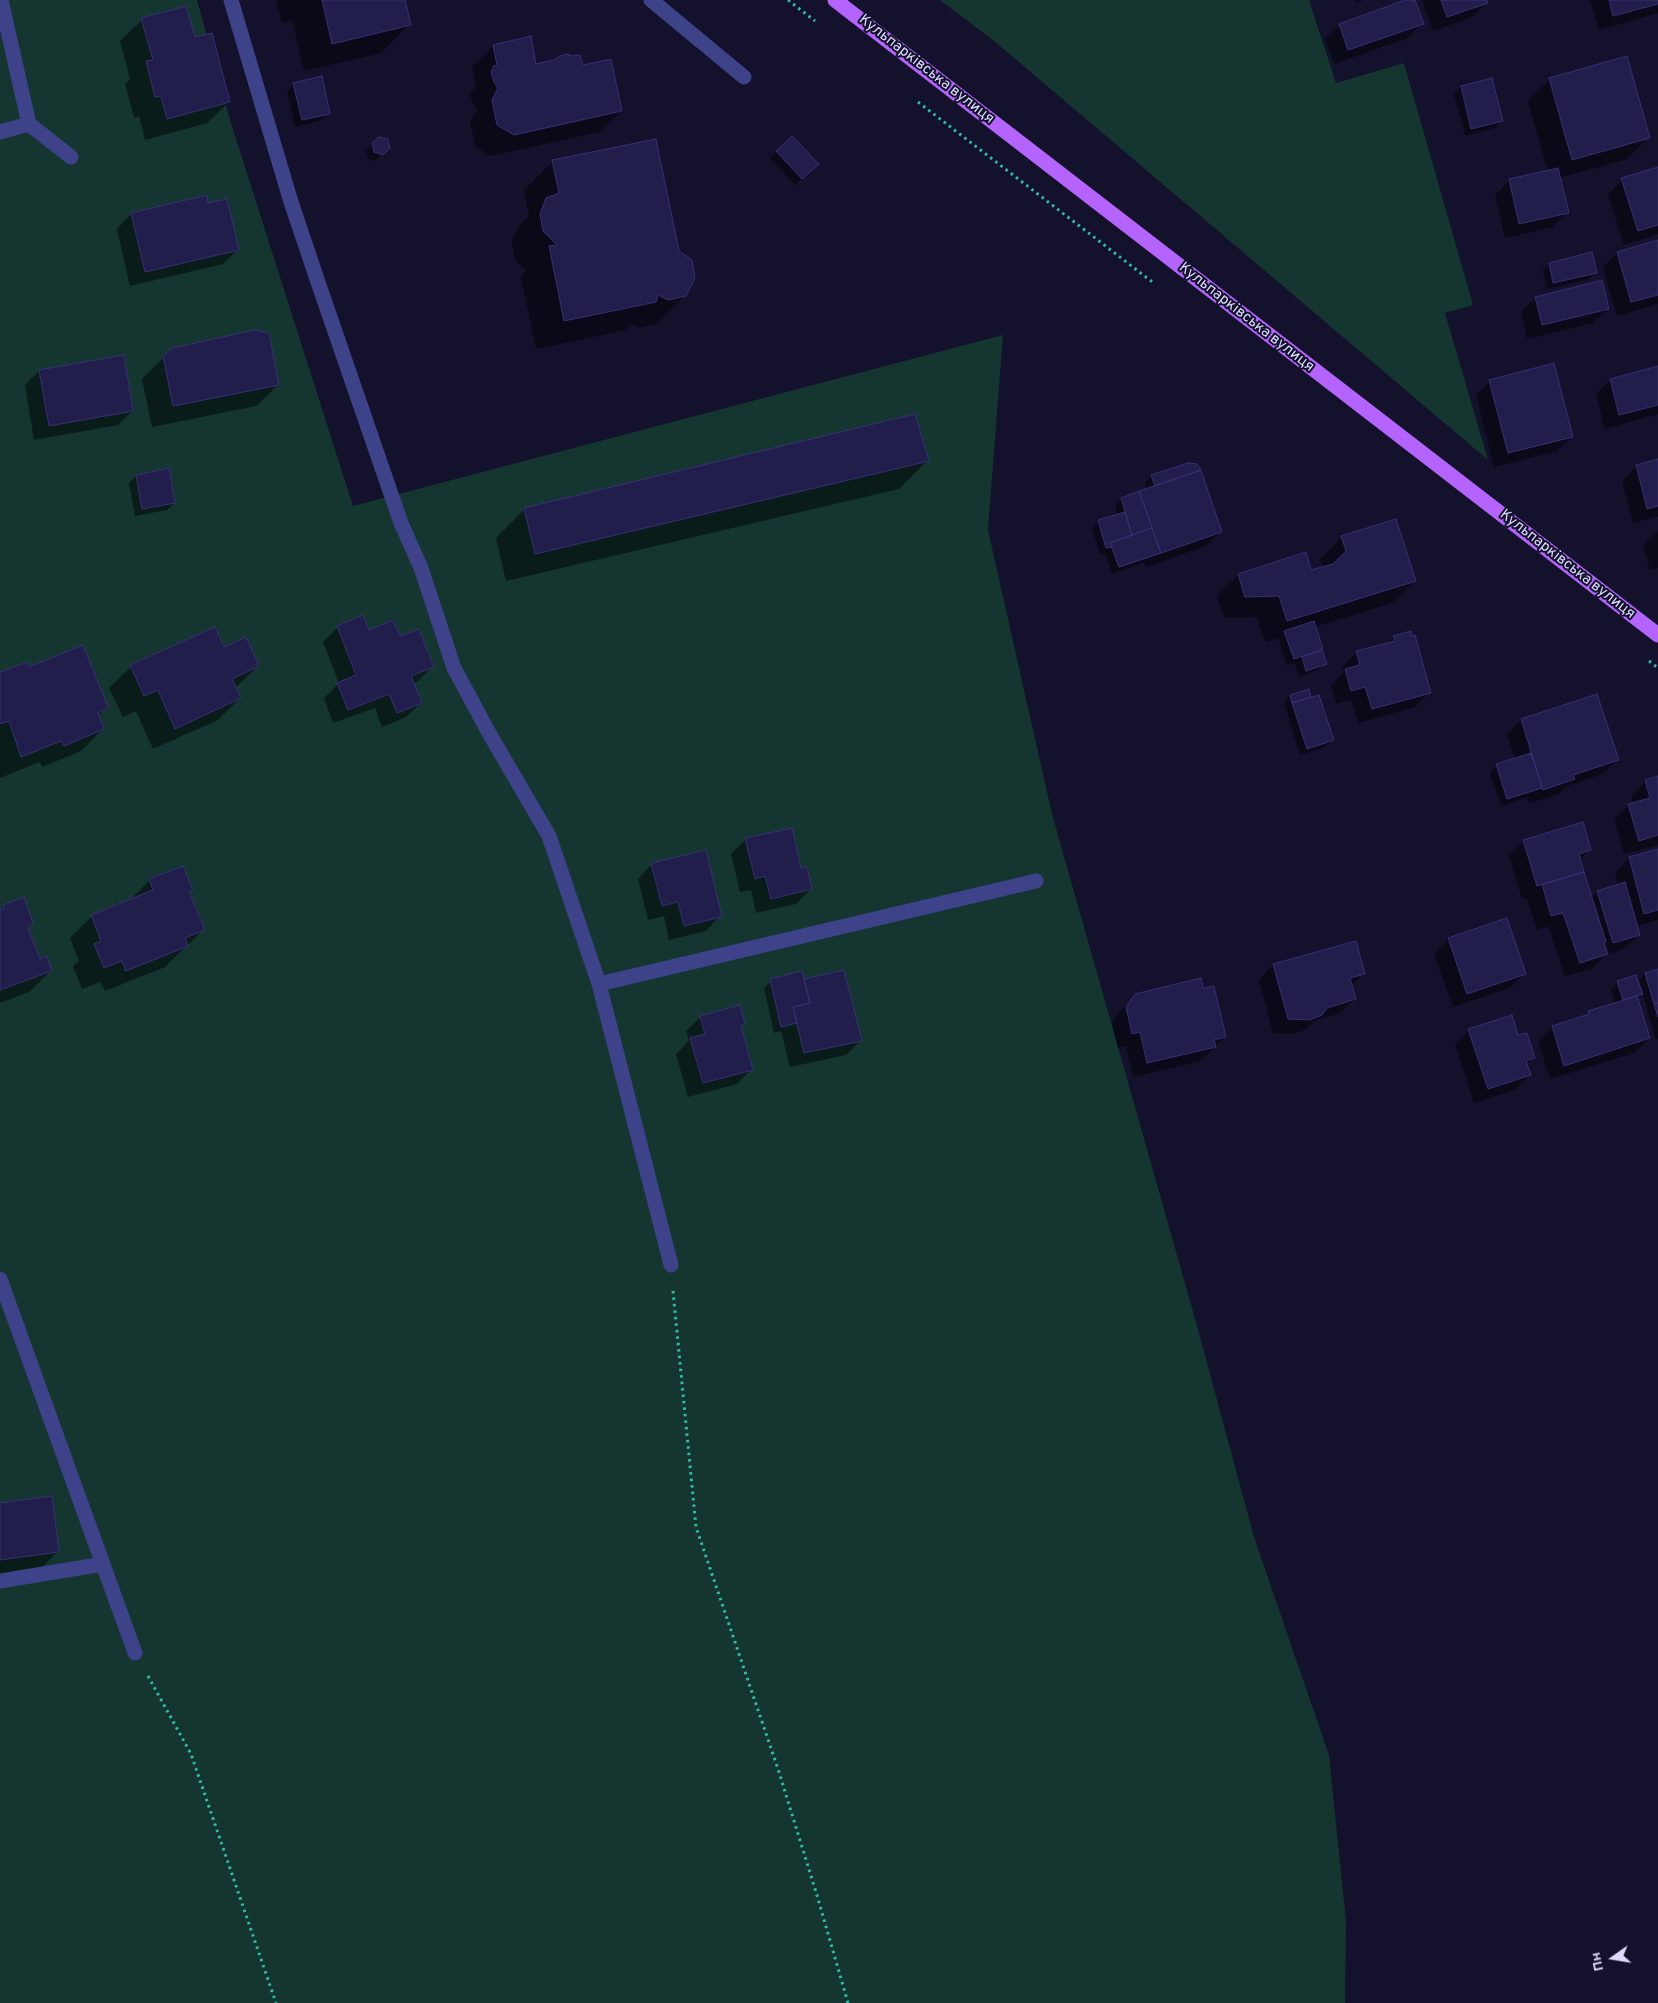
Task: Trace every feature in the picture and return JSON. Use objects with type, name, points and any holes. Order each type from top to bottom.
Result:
[{"type":"main road","name":"Кульпарківська вулиця","points":[[835,0],[1658,635]]},
{"type":"lane","points":[[1,0],[29,124],[71,158]]},
{"type":"lane","points":[[231,0],[291,202],[317,280],[401,523],[421,568],[454,668],[489,733],[549,836],[599,984],[671,1265]]},
{"type":"lane","points":[[651,0],[744,77]]},
{"type":"lane","points":[[0,132],[29,124]]},
{"type":"lane","points":[[599,984],[1036,881]]},
{"type":"lane","points":[[0,1279],[135,1653]]},
{"type":"lane","points":[[0,1580],[103,1564]]},
{"type":"path","points":[[671,1265],[696,1527],[778,1769],[848,2003]]},
{"type":"path","points":[[135,1653],[191,1754],[276,2003]]},
{"type":"green space","points":[[0,0],[197,0],[231,123],[353,506],[1003,335],[988,530],[1052,814],[1196,1322],[1254,1537],[1329,1755],[1346,1921],[1345,2003],[0,2003]]},
{"type":"green space","points":[[940,0],[1309,0],[1336,83],[1404,63],[1473,305],[1445,313],[1488,460],[994,41]]},
{"type":"building","points":[[322,0],[405,0],[411,25],[332,44]]},
{"type":"building","points":[[1405,0],[1415,0],[1424,24],[1348,50],[1339,24]]},
{"type":"building","points":[[1441,0],[1487,0],[1488,3],[1447,17]]},
{"type":"building","points":[[1609,0],[1658,0],[1658,4],[1613,16]]},
{"type":"building","points":[[186,6],[195,37],[212,33],[230,102],[167,119],[161,96],[155,97],[146,61],[153,60],[141,18]]},
{"type":"building","points":[[531,36],[536,64],[554,60],[567,54],[572,56],[580,55],[583,65],[611,59],[622,111],[514,135],[497,125],[492,100],[498,88],[491,72],[494,66],[497,65],[493,45]]},
{"type":"building","points":[[1627,56],[1650,138],[1572,160],[1549,78]]},
{"type":"building","points":[[322,76],[330,114],[302,120],[293,83]]},
{"type":"building","points":[[1492,78],[1503,121],[1471,129],[1461,86]]},
{"type":"building","points":[[792,136],[819,164],[802,179],[776,151]]},
{"type":"building","points":[[379,137],[388,139],[390,148],[383,155],[374,152],[372,143]]},
{"type":"building","points":[[656,139],[679,251],[692,260],[695,278],[686,296],[668,300],[658,295],[656,302],[564,321],[549,246],[557,245],[543,231],[540,214],[546,198],[559,193],[552,160]]},
{"type":"building","points":[[1658,167],[1658,225],[1638,231],[1621,178]]},
{"type":"building","points":[[1558,168],[1569,213],[1519,224],[1509,179]]},
{"type":"building","points":[[207,195],[208,203],[227,199],[239,250],[145,272],[131,213]]},
{"type":"building","points":[[1658,240],[1658,295],[1631,302],[1617,252]]},
{"type":"building","points":[[1592,252],[1597,273],[1553,283],[1549,263]]},
{"type":"building","points":[[1602,280],[1609,309],[1542,325],[1535,297]]},
{"type":"building","points":[[255,330],[269,333],[279,385],[173,406],[163,356],[172,348]]},
{"type":"building","points":[[124,355],[133,411],[49,426],[39,370]]},
{"type":"building","points":[[1554,363],[1573,437],[1508,453],[1489,380]]},
{"type":"building","points":[[1658,366],[1658,405],[1619,415],[1610,379]]},
{"type":"building","points":[[915,414],[929,461],[535,554],[524,508]]},
{"type":"building","points":[[1658,459],[1658,506],[1647,509],[1636,465]]},
{"type":"building","points":[[1188,463],[1197,464],[1201,470],[1155,486],[1151,475]]},
{"type":"building","points":[[169,468],[175,503],[142,509],[136,475]]},
{"type":"building","points":[[1201,470],[1222,532],[1161,553],[1139,491]]},
{"type":"building","points":[[1139,491],[1152,528],[1132,535],[1121,498]]},
{"type":"building","points":[[1125,512],[1132,535],[1110,543],[1112,547],[1106,548],[1098,520]]},
{"type":"building","points":[[1396,519],[1416,581],[1287,621],[1279,596],[1245,597],[1238,574],[1306,552],[1311,570],[1333,564],[1346,551],[1341,536]]},
{"type":"building","points":[[1152,528],[1161,553],[1119,567],[1110,543]]},
{"type":"building","points":[[363,615],[369,630],[393,620],[400,636],[419,629],[434,667],[411,676],[422,703],[397,713],[389,694],[348,710],[337,683],[356,675],[337,626]]},
{"type":"building","points":[[1314,621],[1323,649],[1294,659],[1284,631]]},
{"type":"building","points":[[215,627],[224,647],[246,637],[259,666],[232,679],[241,698],[175,729],[158,690],[144,696],[130,665]]},
{"type":"building","points":[[1411,631],[1412,636],[1415,635],[1431,693],[1372,709],[1365,687],[1351,691],[1345,669],[1360,665],[1356,651],[1395,641],[1393,636]]},
{"type":"building","points":[[83,645],[108,707],[98,713],[104,729],[64,746],[61,741],[21,757],[9,721],[0,724],[0,672],[27,662],[29,667]]},
{"type":"building","points":[[1322,650],[1327,664],[1306,671],[1302,657]]},
{"type":"building","points":[[1309,689],[1311,697],[1292,703],[1290,695]]},
{"type":"building","points":[[1597,694],[1619,760],[1573,775],[1575,779],[1543,790],[1521,719]]},
{"type":"building","points":[[1319,695],[1334,740],[1307,749],[1292,703]]},
{"type":"building","points":[[1531,753],[1542,788],[1507,799],[1496,764]]},
{"type":"building","points":[[1658,776],[1658,835],[1639,841],[1628,804],[1650,798],[1645,780]]},
{"type":"building","points":[[1583,822],[1591,850],[1579,854],[1584,872],[1537,886],[1523,840]]},
{"type":"building","points":[[792,828],[801,868],[807,867],[812,889],[771,899],[765,876],[755,879],[745,838]]},
{"type":"building","points":[[1658,849],[1658,910],[1644,914],[1629,857]]},
{"type":"building","points":[[706,850],[722,917],[684,926],[678,902],[662,906],[651,863]]},
{"type":"building","points":[[183,866],[193,890],[189,891],[205,930],[185,938],[188,946],[126,971],[122,961],[104,968],[94,944],[101,941],[91,915],[153,890],[149,879]]},
{"type":"building","points":[[1584,872],[1608,954],[1580,963],[1563,913],[1551,916],[1542,884]]},
{"type":"building","points":[[1625,882],[1640,935],[1613,943],[1597,891]]},
{"type":"building","points":[[24,897],[33,923],[28,928],[40,959],[47,956],[52,971],[0,990],[0,909],[4,908],[3,905]]},
{"type":"building","points":[[1507,918],[1526,974],[1467,994],[1448,938]]},
{"type":"building","points":[[1356,941],[1365,974],[1350,978],[1356,999],[1327,1008],[1322,1015],[1310,1020],[1288,1019],[1273,964]]},
{"type":"building","points":[[1658,969],[1658,1003],[1654,1004],[1645,973]]},
{"type":"building","points":[[844,970],[862,1041],[804,1053],[793,1007],[810,1003],[804,979]]},
{"type":"building","points":[[802,971],[810,1003],[793,1007],[797,1023],[781,1027],[770,979]]},
{"type":"building","points":[[1636,975],[1643,994],[1623,1000],[1617,981]]},
{"type":"building","points":[[1201,978],[1203,988],[1214,986],[1226,1037],[1214,1040],[1216,1047],[1147,1063],[1140,1032],[1132,1034],[1126,1007],[1135,994]]},
{"type":"building","points":[[1637,996],[1650,1038],[1564,1066],[1552,1026],[1589,1014],[1588,1011]]},
{"type":"building","points":[[1658,1003],[1658,1017],[1654,1004]]},
{"type":"building","points":[[740,1005],[745,1024],[741,1026],[753,1070],[703,1083],[690,1038],[705,1034],[700,1016]]},
{"type":"building","points":[[1512,1015],[1518,1035],[1527,1033],[1535,1058],[1526,1061],[1531,1075],[1488,1089],[1468,1029]]},
{"type":"building","points":[[52,1496],[59,1552],[0,1560],[0,1503]]}]
